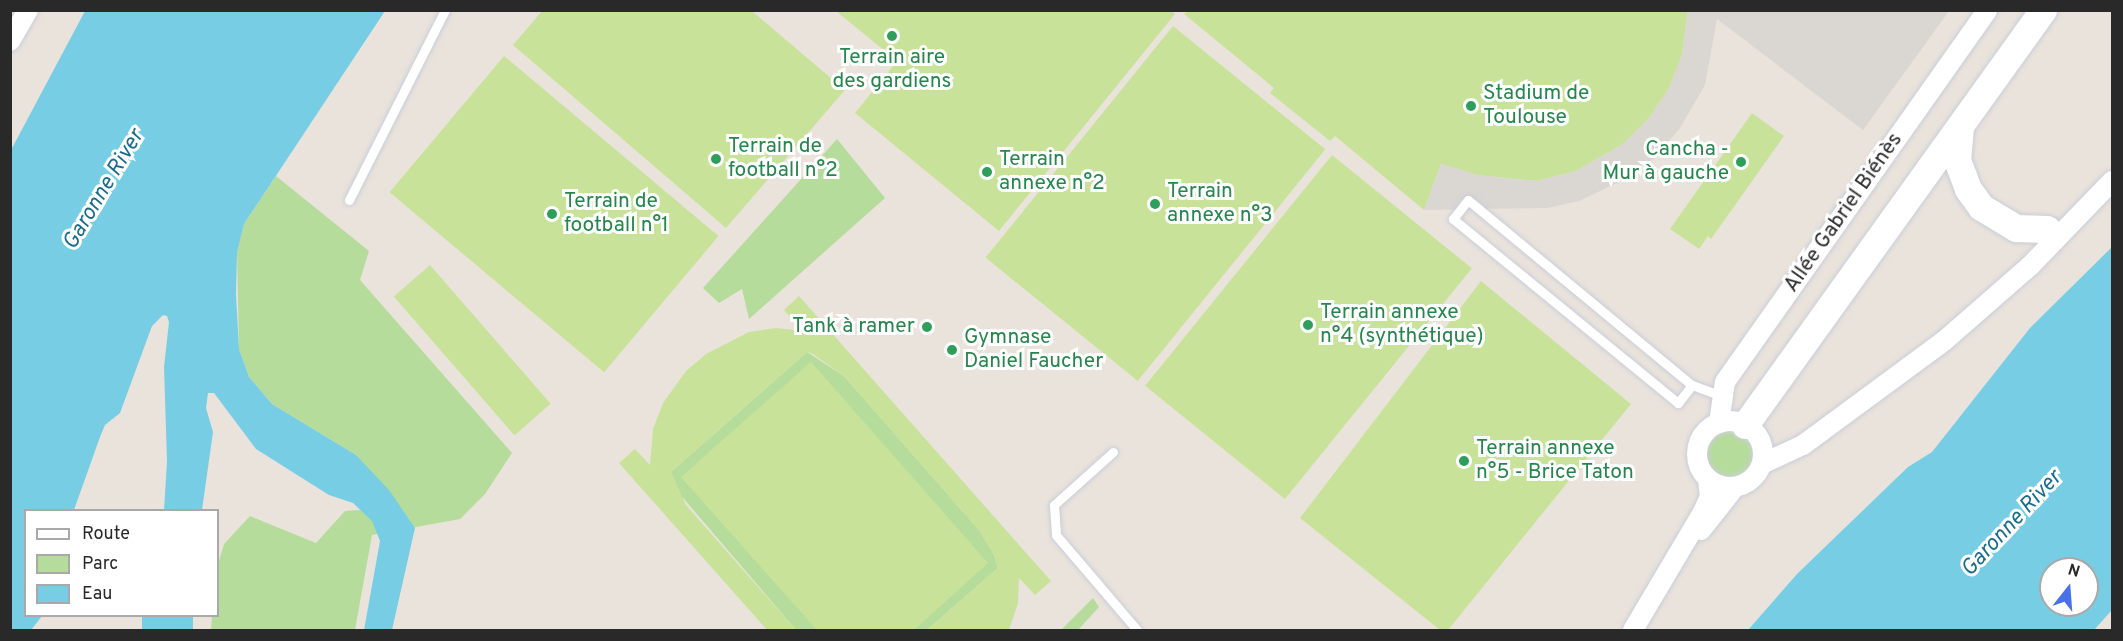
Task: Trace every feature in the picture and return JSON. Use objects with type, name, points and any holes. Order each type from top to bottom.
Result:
[{"type":"main road","points":[[1732,424],[1787,366],[2043,10]]},
{"type":"main road","points":[[1960,127],[1957,160],[1968,189],[1981,207],[2016,228],[2059,228]]},
{"type":"street","points":[[10,41],[28,10]]},
{"type":"street","name":"Allée Gabriel Biénès","points":[[1732,424],[1722,396],[1725,382],[1987,10]]},
{"type":"street","points":[[1686,545],[1714,518],[1735,487],[1752,479],[1762,464],[1803,445],[1944,341],[2059,228],[2112,181]]},
{"type":"street","points":[[1634,630],[1686,545],[1710,496],[1708,480],[1700,470],[1697,448],[1701,437],[1732,424],[1760,442],[1762,464]]},
{"type":"street","points":[[1708,480],[1735,487]]},
{"type":"lane","points":[[349,200],[445,10]]},
{"type":"lane","points":[[1692,385],[1678,403],[1453,219],[1468,200],[1692,385],[1722,396]]},
{"type":"lane","points":[[1113,452],[1054,505],[1056,535],[1137,630]]},
{"type":"green space","name":"Terrain annexe n°2","points":[[1171,10],[1175,14],[999,231],[855,113],[897,61],[836,11]]},
{"type":"green space","name":"Stadium de Toulouse","points":[[1190,10],[1688,11],[1682,55],[1669,88],[1649,118],[1623,144],[1576,171],[1536,181],[1477,175],[1441,164],[1424,210],[1335,136],[1330,141],[1270,93],[1274,88],[1184,14]]},
{"type":"green space","name":"Terrain de football n°2","points":[[542,11],[752,11],[845,90],[726,228],[513,45]]},
{"type":"green space","name":"Terrain annexe n°3","points":[[1173,26],[1325,149],[1138,381],[985,258]]},
{"type":"green space","name":"Terrain de football n°1","points":[[504,56],[718,236],[604,372],[390,192]]},
{"type":"green space","name":"Cancha - Mur à gauche","points":[[1752,113],[1784,136],[1711,239],[1708,236],[1699,249],[1670,229]]},
{"type":"green space","points":[[837,139],[885,198],[749,319],[742,289],[719,303],[703,288]]},
{"type":"green space","name":"Terrain annexe n°4 (synthétique)","points":[[1332,155],[1472,268],[1285,499],[1145,386]]},
{"type":"green space","points":[[276,176],[369,251],[360,280],[512,453],[485,494],[460,519],[372,535],[355,630],[211,630],[212,617],[219,617],[219,561],[224,544],[250,516],[316,543],[345,511],[400,507],[356,455],[272,404],[249,377],[239,349],[237,253],[244,224]]},
{"type":"green space","points":[[430,265],[551,404],[514,435],[394,296]]},
{"type":"green space","name":"Terrain annexe n°5 - Brice Taton","points":[[1481,281],[1631,404],[1448,630],[1440,630],[1300,518]]},
{"type":"green space","points":[[799,296],[1051,581],[1035,595],[1019,578],[1018,603],[1009,630],[927,630],[998,568],[994,555],[979,530],[844,376],[813,354],[807,352],[671,472],[686,505],[796,630],[767,630],[619,463],[635,449],[650,465],[653,429],[663,403],[686,371],[706,354],[749,332],[776,328],[803,331],[784,310]]},
{"type":"green space","points":[[807,352],[844,376],[979,530],[994,555],[998,568],[927,630],[796,630],[678,492],[671,472]]},
{"type":"green space","points":[[811,362],[988,563],[914,630],[817,630],[681,477]]},
{"type":"green space","points":[[1730,432],[1739,433],[1746,439],[1752,446],[1752,464],[1746,471],[1739,477],[1730,478],[1721,477],[1714,471],[1708,464],[1707,455],[1708,446],[1714,439],[1721,433]]},
{"type":"green space","points":[[1093,598],[1099,607],[1078,630],[1061,630]]},
{"type":"shaded area","points":[[1688,11],[1949,11],[1863,130],[1717,19],[1705,85],[1680,128],[1656,157],[1623,180],[1579,201],[1547,208],[1424,210],[1441,164],[1478,175],[1536,181],[1576,171],[1623,144],[1649,118],[1669,88],[1682,55]]},
{"type":"water","name":"Garonne River","points":[[85,11],[385,11],[244,224],[237,253],[236,294],[239,349],[249,377],[272,404],[356,455],[389,490],[415,528],[392,630],[364,630],[380,541],[372,521],[353,503],[329,495],[256,449],[214,393],[208,393],[206,408],[213,432],[202,509],[164,509],[167,461],[164,367],[169,322],[167,316],[163,315],[152,326],[120,413],[105,425],[74,509],[24,509],[24,617],[41,617],[31,630],[11,630],[11,150]]},
{"type":"water","name":"Garonne River","points":[[2112,247],[2112,610],[2094,630],[1748,630],[1797,574],[1908,467],[1932,452],[2030,328]]},
{"type":"water","points":[[142,617],[193,617],[193,630],[142,630]]},
{"type":"place","name":"Terrain aire des gardiens","points":[[892,36]]},
{"type":"place","name":"Stadium de Toulouse","points":[[1471,106]]},
{"type":"place","name":"Terrain de football n°2","points":[[716,159]]},
{"type":"place","name":"Cancha - Mur à gauche","points":[[1741,162]]},
{"type":"place","name":"Terrain annexe n°2","points":[[987,172]]},
{"type":"place","name":"Terrain annexe n°3","points":[[1155,204]]},
{"type":"place","name":"Terrain de football n°1","points":[[552,214]]},
{"type":"place","name":"Terrain annexe n°4 (synthétique)","points":[[1308,325]]},
{"type":"place","name":"Tank à ramer","points":[[927,327]]},
{"type":"place","name":"Gymnase Daniel Faucher","points":[[952,350]]},
{"type":"place","name":"Terrain annexe n°5 - Brice Taton","points":[[1464,461]]}]
